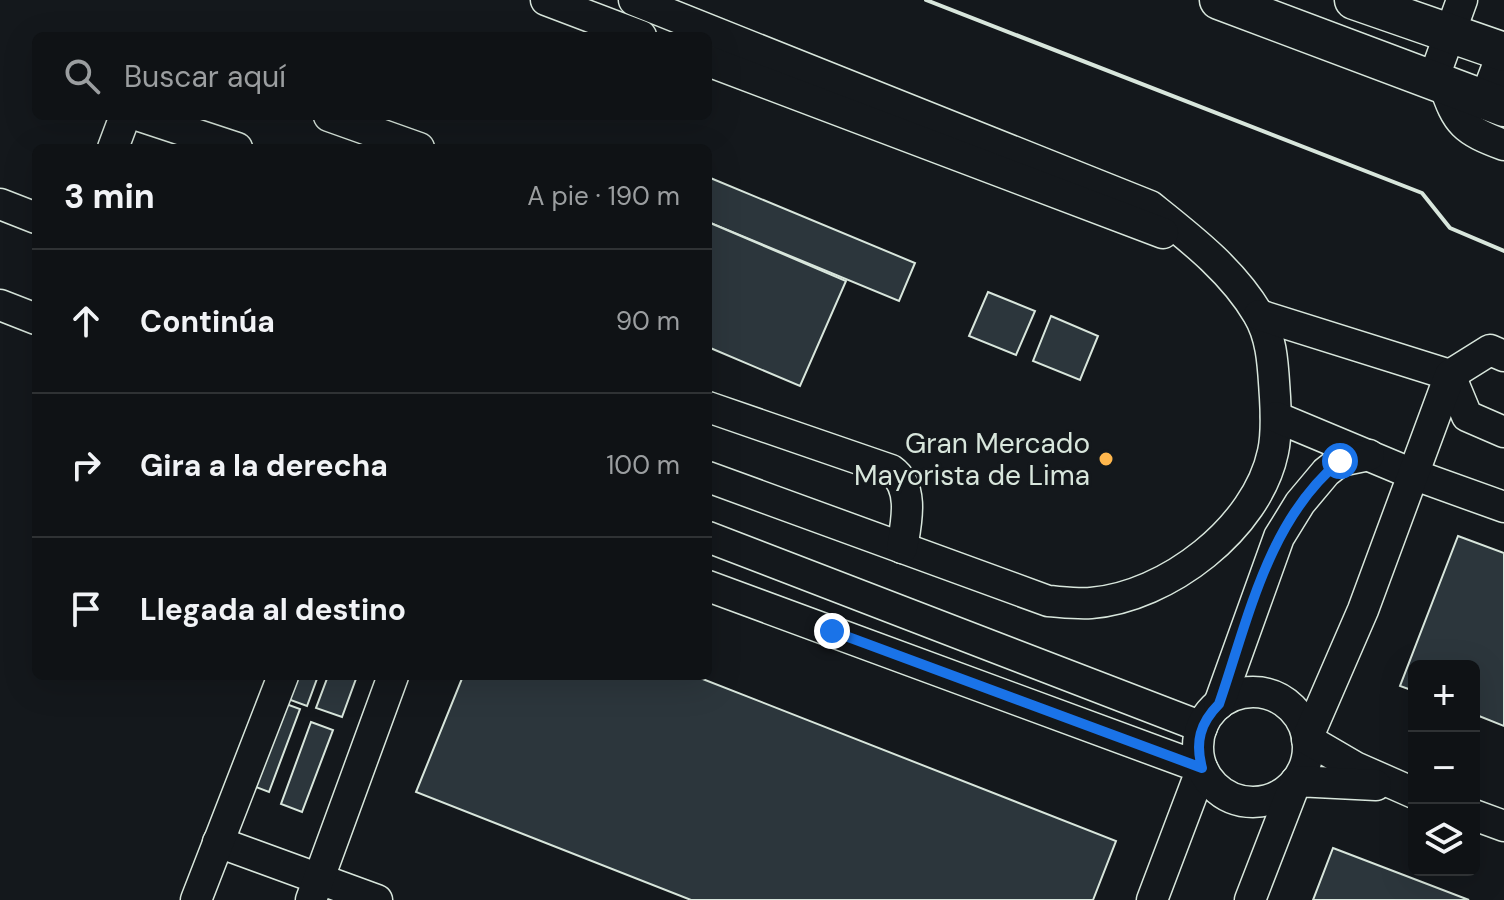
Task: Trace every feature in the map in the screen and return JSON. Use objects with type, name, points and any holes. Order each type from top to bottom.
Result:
[{"type":"main road","points":[[1219,0],[1494,103]]},
{"type":"main road","points":[[1373,3],[1456,17],[1504,51]]},
{"type":"street","points":[[546,0],[630,32]]},
{"type":"street","points":[[634,0],[1150,206],[1203,248],[1259,315],[1272,352],[1276,417],[1273,452],[1261,486],[1235,524],[1205,555],[1164,580],[1128,595],[1091,603],[1048,601],[712,478]]},
{"type":"street","points":[[1456,17],[1438,82],[1453,113],[1471,131],[1504,145]]},
{"type":"street","points":[[1494,103],[1504,51]]},
{"type":"street","points":[[712,63],[1203,248]]},
{"type":"street","points":[[114,144],[124,120]]},
{"type":"street","points":[[152,120],[225,144]]},
{"type":"street","points":[[340,120],[408,144]]},
{"type":"street","points":[[0,204],[32,216]]},
{"type":"street","points":[[0,305],[32,317]]},
{"type":"street","points":[[1259,315],[1450,375]]},
{"type":"street","points":[[1307,739],[1363,610],[1450,375],[1490,350],[1504,356]]},
{"type":"street","points":[[1450,375],[1467,416],[1504,432]]},
{"type":"street","points":[[712,408],[891,470],[897,475],[908,510],[902,548]]},
{"type":"street","points":[[1276,417],[1415,475],[1504,507]]},
{"type":"street","points":[[1369,455],[1340,461],[1326,472],[1300,503],[1279,537],[1210,715],[1198,755],[1202,768],[1219,791],[1246,802],[1274,798],[1296,781],[1351,783],[1408,792]]},
{"type":"street","points":[[712,538],[1210,715]]},
{"type":"street","points":[[712,587],[1202,768]]},
{"type":"street","points":[[196,900],[281,680]]},
{"type":"street","points":[[315,889],[392,680]]},
{"type":"street","points":[[1210,715],[1242,693],[1267,694],[1290,706],[1304,727],[1307,739],[1306,761],[1250,900]]},
{"type":"street","points":[[1307,739],[1355,767],[1408,791]]},
{"type":"street","points":[[1152,900],[1202,768]]},
{"type":"street","points":[[1480,817],[1504,826]]},
{"type":"street","points":[[218,842],[315,889],[377,900]]},
{"type":"building","points":[[712,179],[915,263],[899,301],[712,224]]},
{"type":"building","points":[[712,224],[846,281],[800,386],[712,349]]},
{"type":"building","points":[[988,292],[1035,311],[1016,355],[969,336]]},
{"type":"building","points":[[1051,316],[1098,336],[1080,380],[1033,361]]},
{"type":"building","points":[[1458,536],[1504,553],[1504,726],[1480,716],[1480,660],[1410,660]]},
{"type":"building","points":[[1408,665],[1408,689],[1400,686]]},
{"type":"building","points":[[292,680],[317,680],[307,706],[285,698]]},
{"type":"building","points":[[326,680],[356,680],[342,717],[316,708]]},
{"type":"building","points":[[461,680],[705,680],[1116,841],[1093,900],[691,900],[416,792]]},
{"type":"building","points":[[278,701],[300,709],[269,792],[248,784]]},
{"type":"building","points":[[311,722],[333,730],[302,812],[281,804]]},
{"type":"building","points":[[1333,848],[1469,900],[1313,900]]},
{"type":"wall","points":[[926,0],[1422,193],[1450,228],[1504,251]]},
{"type":"place","name":"Gran Mercado Mayorista de Lima","points":[[1106,459]]},
{"type":"route","points":[[832,631],[1202,768],[1198,740],[1202,727],[1219,704],[1279,537],[1300,503],[1326,472],[1340,461]]}]
